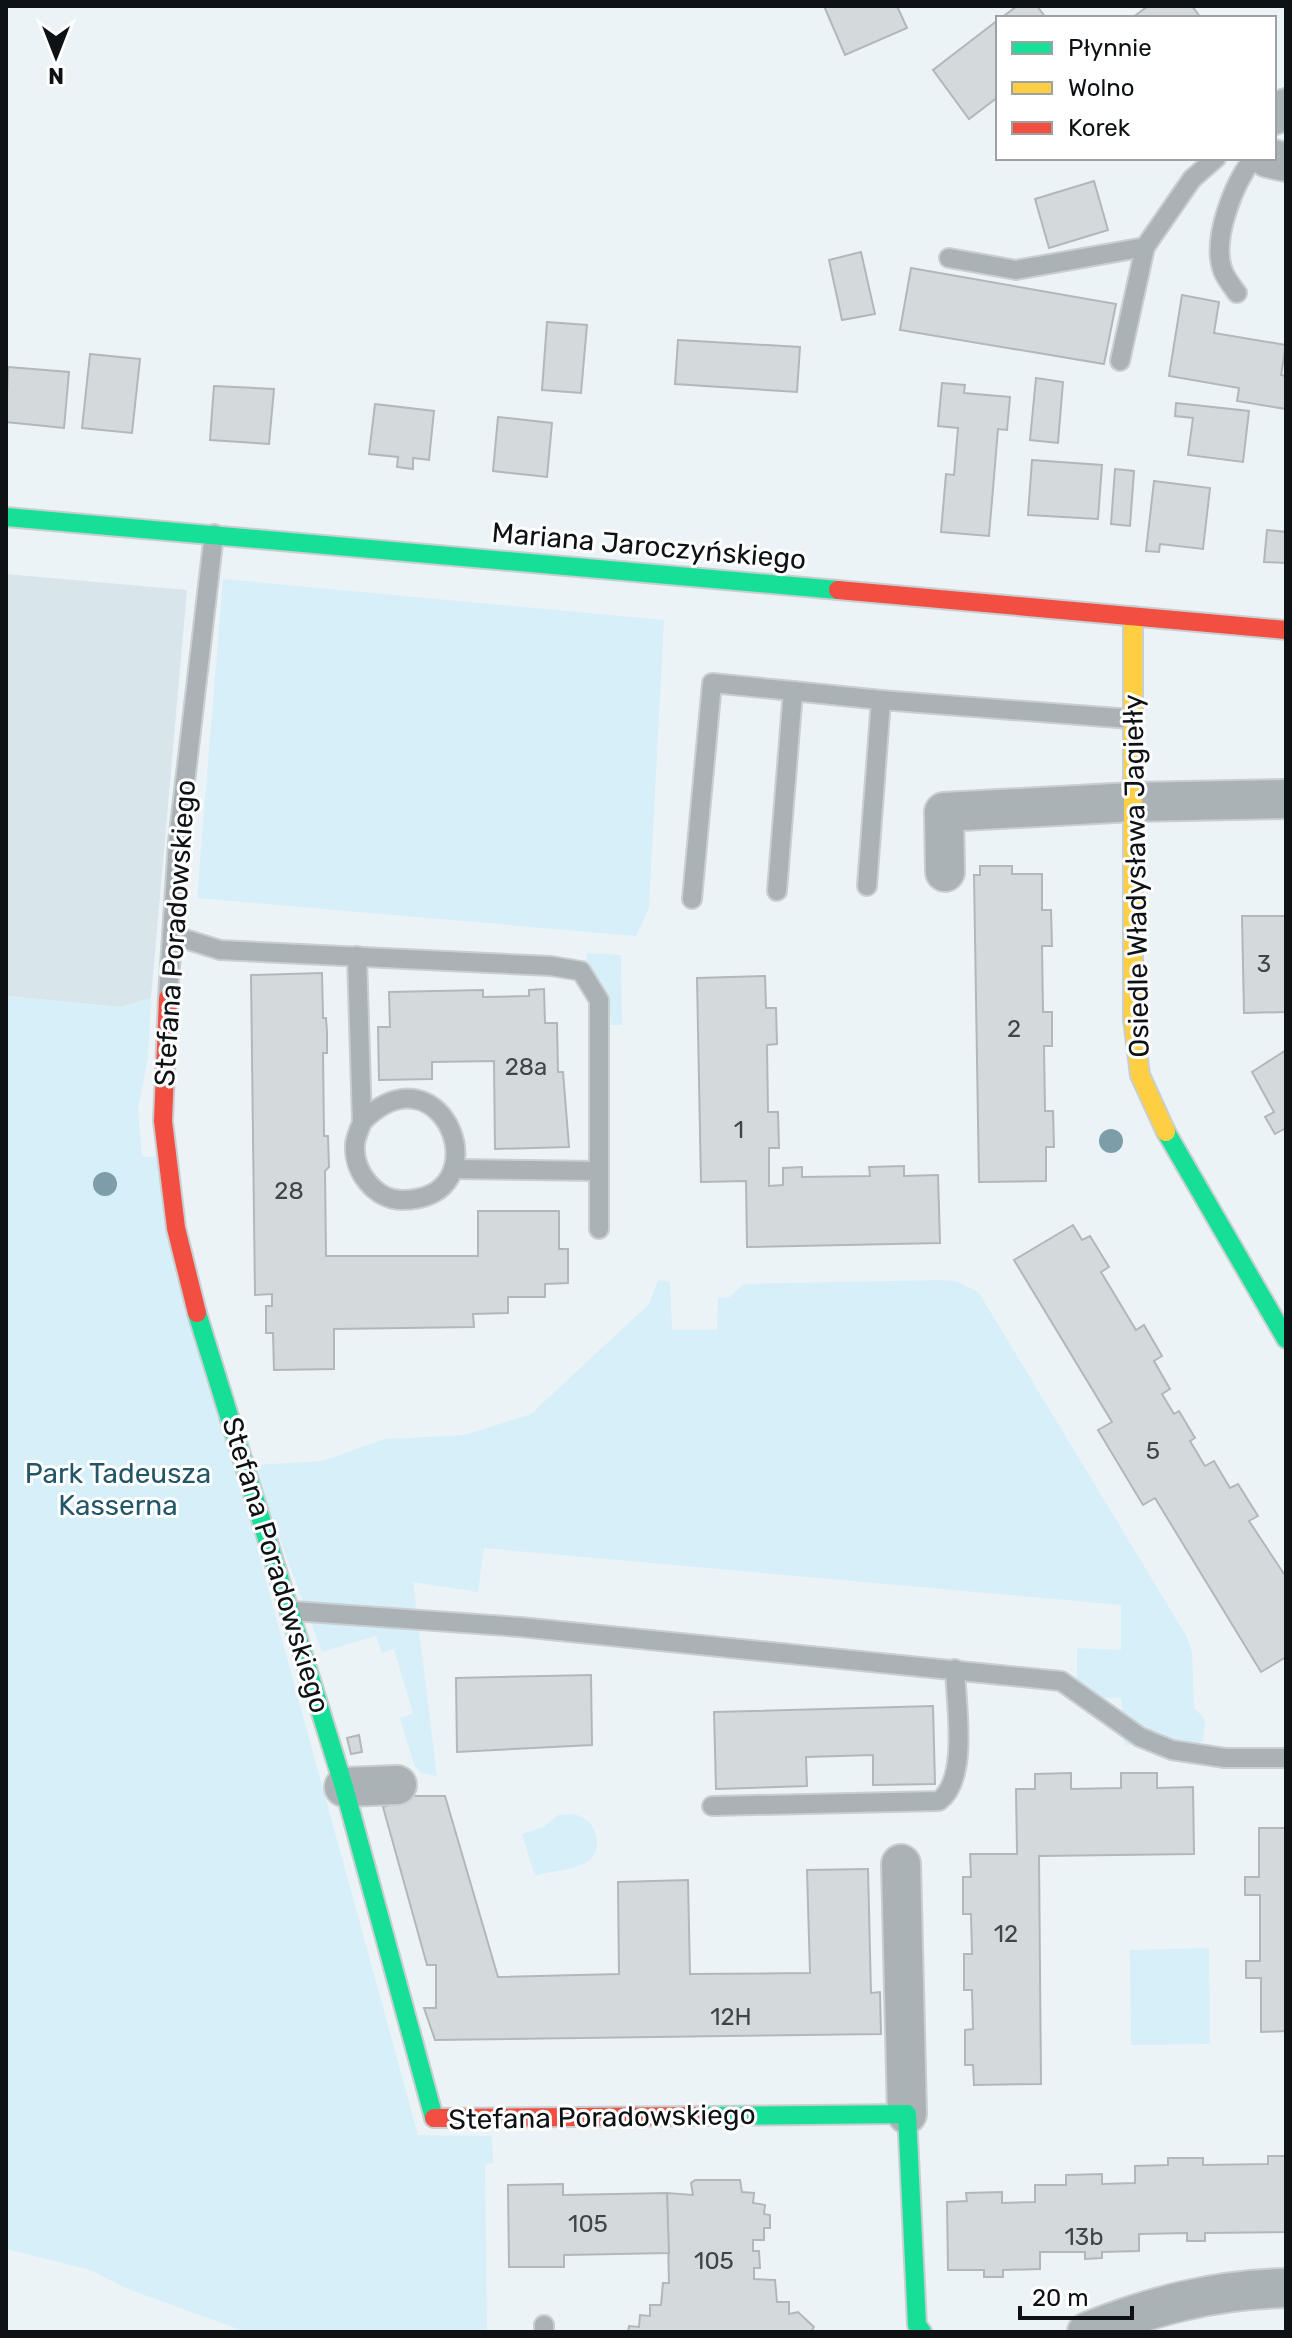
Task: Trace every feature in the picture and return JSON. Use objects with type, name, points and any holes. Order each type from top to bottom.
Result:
[{"type":"street","name":"Mariana Jaroczyńskiego","points":[[6,517],[1286,630]]},
{"type":"street","name":"Osiedle Władysława Jagiełły","points":[[1133,616],[1133,1019],[1140,1075],[1164,1129],[1286,1339]]},
{"type":"street","points":[[945,872],[944,812],[1133,802],[1286,799]]},
{"type":"street","name":"Stefana Poradowskiego","points":[[168,998],[163,1121],[176,1228],[199,1320],[344,1787],[434,2119],[907,2114]]},
{"type":"street","points":[[344,1787],[397,1785]]},
{"type":"street","points":[[901,1864],[907,2114],[917,2325],[922,2332]]},
{"type":"street","points":[[1087,2332],[1143,2310],[1213,2293],[1286,2288]]},
{"type":"lane","points":[[1120,361],[1145,247],[1192,179],[1214,160]]},
{"type":"lane","points":[[1237,293],[1223,271],[1220,245],[1235,186],[1253,160]]},
{"type":"lane","points":[[949,258],[1016,270],[1145,247]]},
{"type":"lane","name":"Stefana Poradowskiego","points":[[168,998],[178,842],[214,534]]},
{"type":"lane","points":[[692,899],[712,683],[881,700],[1131,719]]},
{"type":"lane","points":[[777,891],[793,691]]},
{"type":"lane","points":[[867,886],[881,700]]},
{"type":"lane","points":[[172,935],[220,950],[551,966],[581,971],[599,1000],[599,1229]]},
{"type":"lane","points":[[357,956],[362,1122],[355,1144],[358,1168],[372,1188],[394,1200],[418,1200],[440,1188],[454,1169],[457,1148],[452,1127],[439,1110],[419,1100],[398,1099],[378,1106],[362,1122]]},
{"type":"lane","points":[[454,1169],[599,1171]]},
{"type":"lane","points":[[290,1611],[520,1627],[1061,1681],[1140,1737],[1172,1750],[1225,1758],[1286,1758]]},
{"type":"lane","points":[[712,1806],[939,1801],[949,1794],[958,1773],[955,1669]]},
{"type":"shaded area","points":[[6,574],[187,590],[151,998],[121,1007],[6,996]]},
{"type":"green space","points":[[223,579],[664,620],[649,908],[636,936],[197,898]]},
{"type":"green space","points":[[587,953],[621,955],[622,1025],[611,1025],[605,992],[586,965]]},
{"type":"green space","name":"Park Tadeusza Kasserna","points":[[6,996],[121,1007],[151,998],[148,1057],[138,1109],[142,1157],[158,1156],[263,1570],[418,2135],[492,2136],[493,2163],[485,2164],[487,2332],[246,2332],[131,2290],[90,2270],[6,2249]]},
{"type":"green space","points":[[658,1280],[670,1282],[672,1330],[717,1330],[718,1298],[730,1297],[743,1284],[943,1280],[956,1281],[979,1293],[1187,1637],[1192,1652],[1194,1708],[1205,1719],[1203,1742],[1125,1745],[1121,1698],[1077,1698],[1077,1648],[1121,1650],[1121,1605],[484,1548],[478,1592],[413,1582],[437,1776],[421,1773],[414,1765],[400,1718],[413,1714],[394,1649],[382,1653],[376,1636],[322,1652],[252,1465],[322,1461],[385,1439],[465,1435],[531,1414],[649,1304]]},
{"type":"green space","points":[[574,1814],[588,1822],[595,1831],[597,1847],[593,1856],[577,1867],[535,1876],[522,1834],[543,1827],[558,1815]]},
{"type":"green space","points":[[1209,1948],[1210,2044],[1131,2045],[1130,1950]]},
{"type":"building","points":[[824,6],[897,6],[907,28],[845,55]]},
{"type":"building","points":[[1017,6],[1037,6],[1044,16],[1004,16]]},
{"type":"building","points":[[1148,6],[1192,6],[1200,16],[1135,16]]},
{"type":"building","points":[[996,22],[996,99],[969,119],[933,70]]},
{"type":"building","points":[[1094,181],[1108,230],[1049,248],[1035,199]]},
{"type":"building","points":[[861,252],[875,314],[842,320],[829,260]]},
{"type":"building","points":[[911,268],[1116,304],[1104,364],[900,330]]},
{"type":"building","points":[[1182,295],[1219,302],[1214,333],[1286,345],[1281,375],[1286,376],[1286,409],[1237,401],[1239,388],[1169,376]]},
{"type":"building","points":[[547,322],[587,325],[581,393],[542,390]]},
{"type":"building","points":[[678,340],[800,347],[797,392],[675,384]]},
{"type":"building","points":[[90,354],[140,359],[132,433],[82,428]]},
{"type":"building","points":[[8,367],[69,372],[64,428],[6,422]]},
{"type":"building","points":[[1036,378],[1063,382],[1058,443],[1030,440]]},
{"type":"building","points":[[942,383],[965,385],[964,393],[1010,397],[1007,430],[998,429],[989,536],[941,532],[946,474],[954,475],[958,428],[938,426]]},
{"type":"building","points":[[214,386],[274,389],[269,444],[210,440]]},
{"type":"building","points":[[1176,403],[1249,411],[1243,462],[1188,455],[1193,418],[1175,416]]},
{"type":"building","points":[[375,404],[434,411],[429,460],[413,458],[413,469],[397,467],[398,457],[369,454]]},
{"type":"building","points":[[498,417],[552,423],[547,477],[493,471]]},
{"type":"building","points":[[1032,460],[1102,465],[1098,519],[1028,515]]},
{"type":"building","points":[[1115,469],[1134,471],[1130,526],[1111,524]]},
{"type":"building","points":[[1154,481],[1210,488],[1203,549],[1160,544],[1159,552],[1146,551]]},
{"type":"building","points":[[1267,530],[1286,532],[1286,563],[1264,562]]},
{"type":"building","points":[[980,866],[1012,866],[1012,874],[1042,874],[1042,910],[1051,910],[1052,946],[1042,946],[1043,1012],[1052,1012],[1052,1046],[1044,1046],[1045,1111],[1053,1111],[1054,1147],[1046,1147],[1046,1181],[979,1182],[974,875],[980,875]]},
{"type":"building","points":[[1242,916],[1286,916],[1286,1012],[1244,1013]]},
{"type":"building","points":[[322,973],[323,1018],[326,1018],[327,1032],[327,1053],[323,1053],[324,1136],[328,1136],[329,1167],[325,1171],[326,1256],[478,1256],[478,1211],[559,1211],[559,1249],[568,1249],[568,1283],[545,1284],[545,1297],[508,1297],[508,1313],[473,1314],[474,1327],[334,1329],[334,1369],[274,1370],[273,1333],[266,1333],[266,1306],[272,1306],[272,1294],[255,1295],[251,975]]},
{"type":"building","points":[[765,976],[766,1008],[776,1008],[777,1044],[767,1045],[768,1112],[778,1112],[779,1148],[769,1148],[769,1186],[783,1185],[783,1168],[802,1167],[802,1177],[870,1176],[869,1167],[904,1166],[904,1176],[938,1175],[940,1243],[747,1247],[746,1181],[701,1182],[697,978]]},
{"type":"building","points":[[544,989],[545,1023],[557,1023],[558,1072],[563,1072],[569,1147],[495,1149],[494,1061],[432,1062],[432,1079],[379,1080],[378,1027],[390,1027],[389,992],[483,990],[483,997],[529,996],[529,990]]},
{"type":"building","points":[[1286,1050],[1286,1132],[1284,1129],[1275,1134],[1265,1117],[1274,1112],[1252,1072]]},
{"type":"building","points":[[1073,1225],[1082,1240],[1090,1236],[1109,1267],[1101,1272],[1136,1330],[1144,1325],[1162,1356],[1154,1361],[1170,1389],[1162,1394],[1174,1414],[1179,1411],[1195,1438],[1190,1441],[1205,1466],[1214,1461],[1230,1488],[1238,1484],[1258,1516],[1249,1521],[1286,1577],[1286,1657],[1261,1672],[1155,1498],[1143,1505],[1098,1430],[1112,1422],[1014,1260]]},
{"type":"building","points":[[591,1675],[592,1745],[457,1752],[456,1678]]},
{"type":"building","points":[[933,1706],[935,1784],[873,1785],[873,1755],[806,1757],[807,1786],[716,1789],[714,1712]]},
{"type":"building","points":[[359,1735],[362,1752],[351,1754],[347,1738]]},
{"type":"building","points":[[1071,1773],[1071,1789],[1121,1788],[1121,1773],[1157,1773],[1157,1788],[1193,1787],[1194,1854],[1039,1856],[1041,2084],[974,2085],[973,2065],[965,2065],[965,2030],[973,2029],[972,1990],[964,1990],[964,1954],[972,1954],[971,1914],[963,1914],[963,1877],[971,1877],[970,1854],[1017,1854],[1016,1789],[1035,1789],[1035,1774]]},
{"type":"building","points":[[404,1796],[445,1796],[498,1977],[619,1974],[618,1882],[688,1880],[690,1974],[810,1973],[807,1870],[868,1869],[871,1993],[880,1992],[881,2034],[435,2040],[424,2008],[436,2008],[436,1965],[427,1965],[383,1807],[405,1800]]},
{"type":"building","points":[[1259,1828],[1286,1828],[1286,2031],[1261,2032],[1261,1978],[1246,1978],[1246,1961],[1260,1961],[1260,1895],[1245,1895],[1245,1877],[1259,1877]]},
{"type":"building","points":[[1268,2156],[1286,2156],[1286,2232],[1205,2233],[1205,2241],[1187,2241],[1187,2233],[1139,2234],[1139,2251],[1102,2252],[1102,2258],[1085,2259],[1085,2252],[1040,2252],[1040,2269],[1003,2270],[1003,2277],[984,2277],[984,2270],[948,2270],[947,2202],[967,2201],[966,2193],[1002,2192],[1002,2203],[1035,2202],[1035,2185],[1066,2185],[1066,2175],[1102,2174],[1102,2184],[1135,2183],[1135,2166],[1168,2165],[1168,2158],[1203,2158],[1203,2165],[1268,2164]]},
{"type":"building","points":[[695,2180],[740,2180],[742,2192],[754,2193],[753,2203],[765,2205],[764,2214],[770,2215],[770,2228],[764,2228],[764,2240],[753,2240],[753,2251],[759,2251],[760,2268],[754,2268],[754,2279],[775,2280],[777,2302],[789,2302],[789,2314],[798,2312],[814,2327],[811,2332],[628,2332],[629,2326],[639,2327],[640,2315],[650,2316],[650,2305],[661,2305],[663,2283],[669,2283],[667,2193],[693,2195],[691,2183]]},
{"type":"building","points":[[563,2184],[563,2195],[667,2193],[669,2253],[564,2255],[564,2267],[509,2267],[508,2185]]},
{"type":"traffic: fast","points":[[6,517],[838,590]]},
{"type":"traffic: fast","points":[[1166,1132],[1286,1339]]},
{"type":"traffic: fast","points":[[197,1313],[344,1787],[434,2118]]},
{"type":"traffic: fast","points":[[702,2116],[907,2114],[917,2325],[922,2332]]},
{"type":"traffic: slow","points":[[1133,616],[1133,1019],[1140,1075],[1166,1132]]},
{"type":"traffic: jam","points":[[838,590],[1286,630]]},
{"type":"traffic: jam","points":[[168,998],[163,1121],[176,1228],[197,1313]]},
{"type":"traffic: jam","points":[[434,2118],[702,2116]]}]
